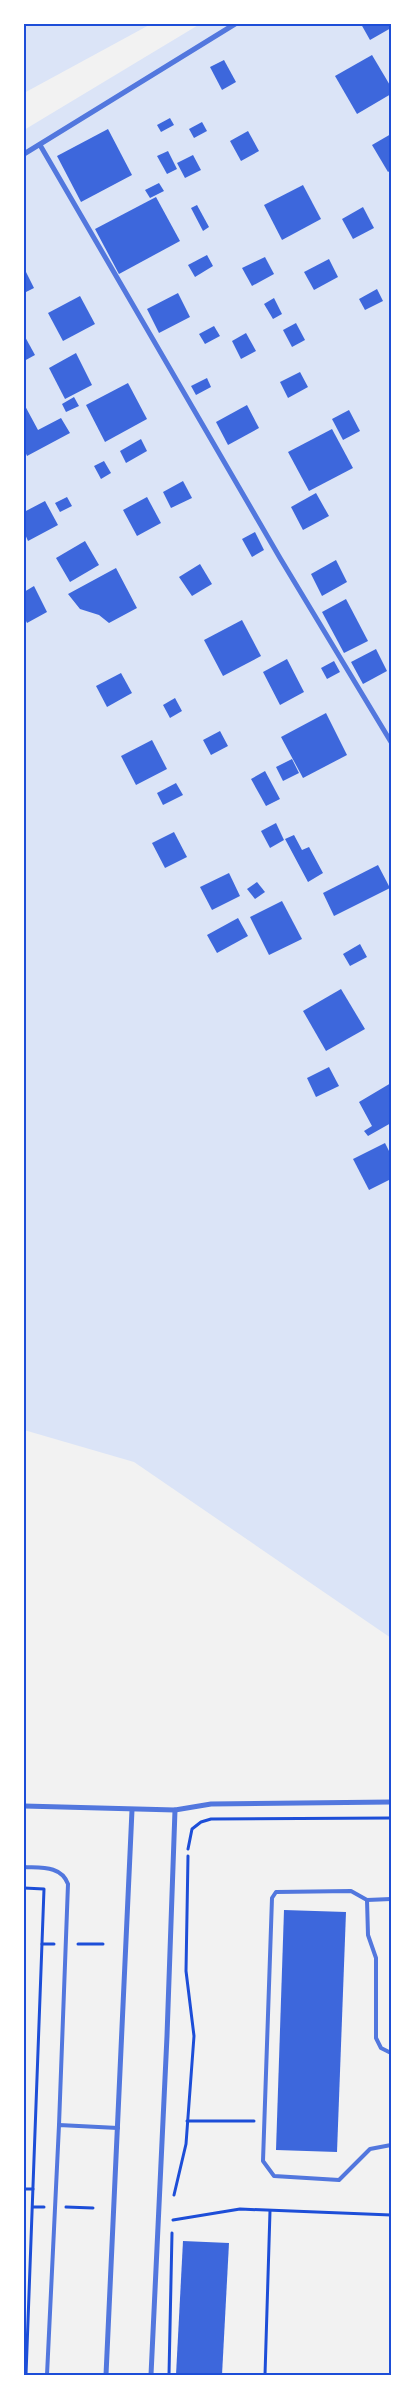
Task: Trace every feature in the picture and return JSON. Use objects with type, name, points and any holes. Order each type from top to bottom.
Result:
[{"type":"street","points":[[24,154],[235,24]]},
{"type":"street","points":[[40,145],[280,558],[391,742]]},
{"type":"street","points":[[24,1806],[175,1810],[211,1804],[391,1802]]},
{"type":"street","points":[[106,2375],[132,1810]]},
{"type":"street","points":[[151,2375],[167,2036],[175,1810]]},
{"type":"lane","points":[[24,1867],[51,1868],[66,1877],[68,1884],[60,2125],[47,2375]]},
{"type":"lane","points":[[391,1900],[367,1900],[351,1891],[276,1892],[272,1898],[263,2162],[274,2176],[339,2180],[370,2149],[391,2145]]},
{"type":"lane","points":[[367,1900],[368,1935],[376,1958],[376,2038],[381,2048],[391,2053]]},
{"type":"lane","points":[[60,2125],[118,2128]]},
{"type":"path","points":[[173,2198],[186,2144],[194,2036],[186,1971],[188,1851],[192,1829],[201,1822],[211,1819],[391,1818]]},
{"type":"path","points":[[24,1888],[44,1889],[26,2375]]},
{"type":"path","points":[[187,2121],[263,2122]]},
{"type":"path","points":[[24,2189],[33,2190]]},
{"type":"path","points":[[172,2220],[240,2210],[391,2215]]},
{"type":"path","points":[[265,2375],[270,2211]]},
{"type":"path","points":[[169,2375],[173,2213]]},
{"type":"shaded area","points":[[24,24],[151,24],[24,93]]},
{"type":"shaded area","points":[[200,24],[391,24],[391,1638],[134,1462],[24,1430],[24,130]]},
{"type":"building","points":[[361,24],[391,24],[391,28],[370,40]]},
{"type":"building","points":[[372,55],[391,87],[391,94],[357,114],[335,76]]},
{"type":"building","points":[[224,60],[236,82],[222,90],[210,67]]},
{"type":"building","points":[[170,118],[174,125],[161,132],[157,125]]},
{"type":"building","points":[[202,122],[207,131],[194,138],[189,129]]},
{"type":"building","points":[[108,129],[132,175],[81,202],[57,156]]},
{"type":"building","points":[[248,131],[259,151],[241,161],[230,141]]},
{"type":"building","points":[[391,134],[391,170],[388,172],[372,145]]},
{"type":"building","points":[[168,151],[177,169],[167,174],[157,156]]},
{"type":"building","points":[[193,155],[201,170],[185,178],[177,163]]},
{"type":"building","points":[[159,183],[164,191],[150,198],[145,190]]},
{"type":"building","points":[[303,185],[321,219],[282,240],[264,205]]},
{"type":"building","points":[[156,197],[180,241],[119,274],[95,229]]},
{"type":"building","points":[[197,205],[209,227],[203,231],[191,208]]},
{"type":"building","points":[[363,207],[374,228],[353,239],[342,219]]},
{"type":"building","points":[[207,255],[213,266],[195,277],[188,265]]},
{"type":"building","points":[[265,257],[274,274],[252,286],[242,268]]},
{"type":"building","points":[[329,259],[338,277],[314,290],[304,272]]},
{"type":"building","points":[[24,268],[34,288],[24,293]]},
{"type":"building","points":[[377,289],[383,301],[365,310],[359,299]]},
{"type":"building","points":[[178,293],[190,317],[159,333],[147,309]]},
{"type":"building","points":[[80,296],[95,324],[63,341],[48,313]]},
{"type":"building","points":[[274,298],[282,314],[273,319],[264,304]]},
{"type":"building","points":[[296,323],[305,340],[292,347],[283,330]]},
{"type":"building","points":[[214,326],[220,336],[205,344],[199,334]]},
{"type":"building","points":[[246,333],[256,351],[241,359],[232,341]]},
{"type":"building","points":[[24,335],[35,355],[24,361]]},
{"type":"building","points":[[76,353],[92,385],[65,399],[49,368]]},
{"type":"building","points":[[300,372],[308,387],[288,398],[280,382]]},
{"type":"building","points":[[207,378],[211,387],[196,395],[191,386]]},
{"type":"building","points":[[128,383],[147,419],[105,442],[86,405]]},
{"type":"building","points":[[74,397],[79,406],[66,412],[62,404]]},
{"type":"building","points":[[24,404],[38,430],[61,418],[70,433],[27,456],[24,449]]},
{"type":"building","points":[[247,405],[259,428],[228,445],[216,422]]},
{"type":"building","points":[[349,410],[360,431],[343,440],[332,419]]},
{"type":"building","points":[[332,429],[353,468],[309,491],[288,452]]},
{"type":"building","points":[[141,439],[147,451],[126,463],[120,451]]},
{"type":"building","points":[[104,461],[111,473],[101,479],[94,466]]},
{"type":"building","points":[[183,481],[192,498],[171,508],[163,492]]},
{"type":"building","points":[[316,493],[329,516],[303,530],[291,507]]},
{"type":"building","points":[[67,497],[72,506],[60,512],[55,503]]},
{"type":"building","points":[[147,497],[161,523],[137,536],[123,510]]},
{"type":"building","points":[[45,501],[58,525],[28,541],[24,532],[24,512]]},
{"type":"building","points":[[255,532],[264,550],[252,557],[242,539]]},
{"type":"building","points":[[85,541],[99,565],[70,582],[56,558]]},
{"type":"building","points":[[336,560],[347,582],[322,596],[311,574]]},
{"type":"building","points":[[200,564],[212,584],[192,596],[179,577]]},
{"type":"building","points":[[116,568],[137,608],[109,623],[99,615],[80,609],[68,594]]},
{"type":"building","points":[[34,586],[47,612],[27,623],[24,617],[24,592]]},
{"type":"building","points":[[346,599],[368,641],[344,653],[322,612]]},
{"type":"building","points":[[242,620],[261,656],[223,676],[204,640]]},
{"type":"building","points":[[376,649],[387,671],[363,684],[351,662]]},
{"type":"building","points":[[287,659],[304,692],[280,705],[263,672]]},
{"type":"building","points":[[334,661],[340,672],[327,679],[321,668]]},
{"type":"building","points":[[121,673],[132,693],[107,707],[96,686]]},
{"type":"building","points":[[175,698],[182,711],[170,718],[163,705]]},
{"type":"building","points":[[326,713],[347,755],[303,778],[281,737]]},
{"type":"building","points":[[220,731],[228,746],[211,755],[203,740]]},
{"type":"building","points":[[152,740],[167,769],[136,785],[121,756]]},
{"type":"building","points":[[292,759],[299,773],[283,781],[276,767]]},
{"type":"building","points":[[265,771],[280,799],[266,806],[251,779]]},
{"type":"building","points":[[176,783],[183,795],[163,805],[157,793]]},
{"type":"building","points":[[276,823],[284,840],[270,848],[261,831]]},
{"type":"building","points":[[174,832],[187,857],[165,868],[152,843]]},
{"type":"building","points":[[294,835],[302,850],[309,847],[323,873],[308,882],[285,839]]},
{"type":"building","points":[[378,865],[390,888],[334,916],[323,893]]},
{"type":"building","points":[[229,873],[240,896],[212,910],[200,887]]},
{"type":"building","points":[[257,882],[265,892],[255,899],[247,889]]},
{"type":"building","points":[[282,901],[302,939],[269,955],[250,917]]},
{"type":"building","points":[[238,918],[248,936],[217,953],[207,935]]},
{"type":"building","points":[[360,944],[367,957],[350,966],[343,954]]},
{"type":"building","points":[[341,989],[365,1029],[326,1051],[303,1011]]},
{"type":"building","points":[[329,1067],[339,1086],[316,1097],[307,1078]]},
{"type":"building","points":[[391,1083],[391,1123],[368,1136],[364,1131],[372,1126],[359,1102]]},
{"type":"building","points":[[385,1143],[391,1155],[391,1179],[369,1190],[353,1159]]},
{"type":"building","points":[[284,1910],[346,1912],[337,2152],[276,2150]]},
{"type":"building","points":[[183,2241],[229,2243],[222,2375],[176,2375]]}]
